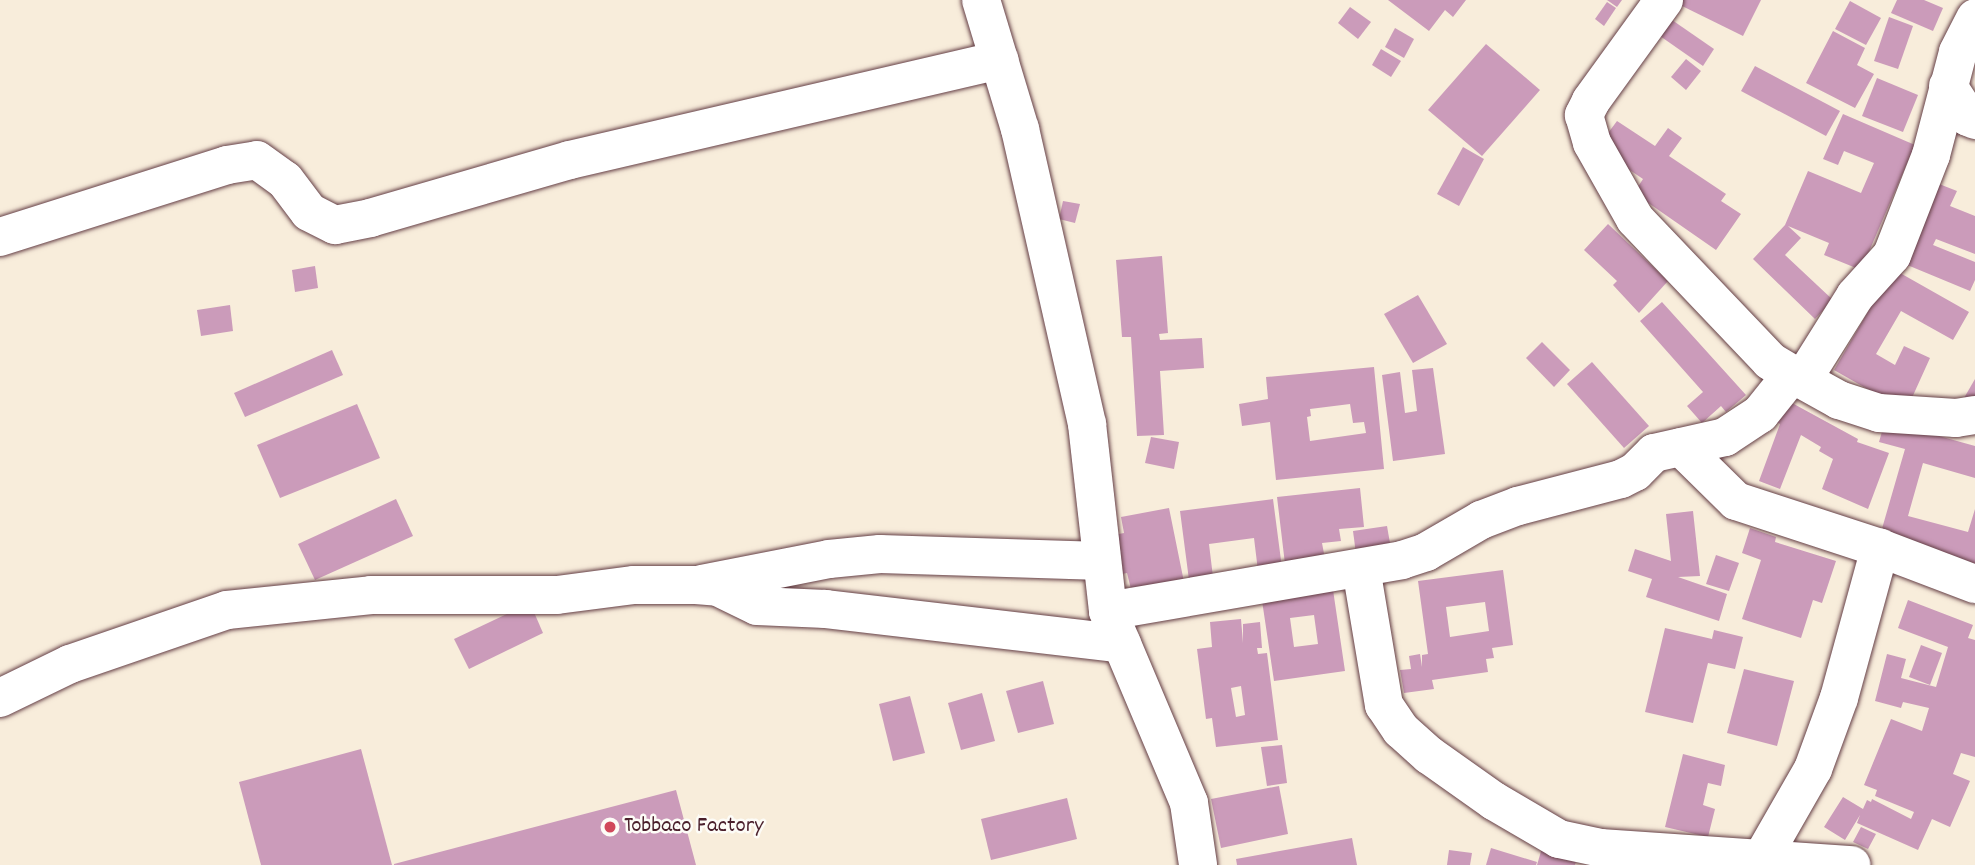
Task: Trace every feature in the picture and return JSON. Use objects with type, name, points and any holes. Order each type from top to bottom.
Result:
[{"type":"street","points":[[981,0],[1020,129],[1087,424],[1102,561],[1115,628],[1189,803],[1198,865]]},
{"type":"street","points":[[1664,0],[1591,101],[1584,115],[1592,143],[1635,219],[1770,361],[1839,400],[1879,412],[1956,418],[1975,415]]},
{"type":"street","points":[[0,698],[70,664],[227,610],[371,595],[557,595],[634,585],[696,584],[718,587],[757,606],[1115,628],[1426,552],[1481,520],[1518,506],[1621,479],[1635,472],[1654,453],[1726,437],[1760,414],[1798,377],[1855,296],[1892,255],[1931,155],[1958,52],[1975,18]]},
{"type":"street","points":[[0,237],[227,165],[257,160],[285,180],[309,212],[335,225],[370,218],[583,156],[999,60]]},
{"type":"street","points":[[1948,86],[1968,117],[1975,120]]},
{"type":"street","points":[[1736,501],[1732,477],[1734,453],[1743,426]]},
{"type":"street","points":[[1681,447],[1736,501],[1880,548],[1975,584]]},
{"type":"street","points":[[1762,858],[1813,769],[1839,698],[1880,548]]},
{"type":"street","points":[[696,584],[830,559],[880,554],[1102,561]]},
{"type":"street","points":[[1361,568],[1384,705],[1401,730],[1429,755],[1494,801],[1559,839],[1601,848],[1851,865]]},
{"type":"building","points":[[1388,0],[1466,0],[1453,17],[1445,10],[1429,31]]},
{"type":"building","points":[[1607,0],[1622,0],[1617,7]]},
{"type":"building","points":[[1680,0],[1761,0],[1743,36],[1678,4]]},
{"type":"building","points":[[1897,0],[1924,0],[1943,8],[1933,31],[1891,13]]},
{"type":"building","points":[[1850,1],[1881,18],[1866,45],[1835,29]]},
{"type":"building","points":[[1607,2],[1616,8],[1604,26],[1595,19]]},
{"type":"building","points":[[1350,7],[1371,22],[1358,39],[1338,23]]},
{"type":"building","points":[[1659,11],[1714,49],[1703,66],[1647,27]]},
{"type":"building","points":[[1889,17],[1913,26],[1898,69],[1874,61]]},
{"type":"building","points":[[1395,28],[1414,39],[1404,58],[1385,47]]},
{"type":"building","points":[[1833,31],[1865,48],[1857,65],[1874,74],[1855,108],[1806,83]]},
{"type":"building","points":[[1486,44],[1540,90],[1482,156],[1428,110]]},
{"type":"building","points":[[1381,49],[1401,61],[1391,77],[1372,65]]},
{"type":"building","points":[[1686,59],[1701,71],[1686,90],[1671,77]]},
{"type":"building","points":[[1755,66],[1840,111],[1826,136],[1741,91]]},
{"type":"building","points":[[1877,78],[1918,95],[1903,132],[1862,116]]},
{"type":"building","points":[[1843,114],[1915,145],[1861,270],[1824,255],[1829,243],[1788,226],[1801,238],[1785,255],[1833,300],[1815,319],[1753,259],[1785,225],[1808,171],[1861,193],[1874,163],[1844,151],[1838,165],[1823,159]]},
{"type":"building","points":[[1617,121],[1655,146],[1668,128],[1682,138],[1669,156],[1726,194],[1721,201],[1741,214],[1716,250],[1634,193],[1643,179],[1597,148]]},
{"type":"building","points":[[1463,147],[1484,159],[1459,206],[1437,194]]},
{"type":"building","points":[[1934,182],[1957,191],[1950,206],[1975,216],[1975,254],[1936,239],[1933,245],[1975,262],[1975,280],[1970,291],[1900,262]]},
{"type":"building","points":[[1063,201],[1080,204],[1075,223],[1059,219]]},
{"type":"building","points":[[1608,224],[1668,281],[1639,313],[1613,285],[1617,281],[1584,250]]},
{"type":"building","points":[[1162,256],[1168,333],[1159,334],[1160,340],[1202,338],[1204,368],[1160,371],[1164,435],[1137,436],[1131,337],[1122,337],[1116,260]]},
{"type":"building","points":[[315,266],[318,288],[295,292],[292,270]]},
{"type":"building","points":[[1893,269],[1969,312],[1953,340],[1901,311],[1876,354],[1895,365],[1904,346],[1930,358],[1906,411],[1834,370]]},
{"type":"building","points":[[1418,295],[1447,344],[1413,363],[1384,314]]},
{"type":"building","points":[[1662,302],[1746,395],[1726,412],[1721,406],[1702,423],[1687,406],[1703,392],[1640,321]]},
{"type":"building","points":[[230,305],[233,331],[201,336],[197,310]]},
{"type":"building","points":[[1542,342],[1570,370],[1554,387],[1526,358]]},
{"type":"building","points":[[332,350],[343,375],[245,417],[234,393]]},
{"type":"building","points":[[1592,362],[1649,426],[1624,448],[1567,384]]},
{"type":"building","points":[[1374,367],[1384,469],[1276,480],[1270,422],[1242,426],[1239,404],[1268,399],[1266,377]],"holes":[[[1350,404],[1353,423],[1364,422],[1366,433],[1310,441],[1307,417],[1311,416],[1310,409]]]},
{"type":"building","points":[[1433,368],[1445,454],[1393,461],[1382,375],[1400,372],[1405,413],[1417,411],[1412,370]]},
{"type":"building","points":[[1975,379],[1975,404],[1964,398]]},
{"type":"building","points":[[1781,397],[1858,439],[1857,442],[1889,453],[1868,509],[1822,489],[1833,459],[1819,451],[1821,447],[1801,435],[1780,489],[1759,481],[1780,424],[1770,418]]},
{"type":"building","points":[[357,404],[380,458],[280,498],[257,445]]},
{"type":"building","points":[[1885,421],[1975,446],[1975,478],[1923,463],[1908,516],[1968,532],[1975,509],[1975,565],[1879,539],[1905,449],[1879,442]]},
{"type":"building","points":[[1151,437],[1179,442],[1174,469],[1145,463]]},
{"type":"building","points":[[1360,488],[1364,527],[1339,529],[1341,541],[1322,543],[1325,559],[1285,564],[1277,497]]},
{"type":"building","points":[[396,499],[413,536],[315,580],[298,544]]},
{"type":"building","points":[[1273,499],[1282,568],[1258,571],[1254,538],[1209,544],[1213,577],[1189,580],[1180,511]]},
{"type":"building","points":[[1169,508],[1184,582],[1132,593],[1127,573],[1117,575],[1108,536],[1124,533],[1121,517]]},
{"type":"building","points":[[1693,511],[1700,576],[1678,577],[1727,594],[1719,621],[1646,597],[1652,579],[1628,571],[1635,549],[1671,561],[1666,514]]},
{"type":"building","points":[[1387,526],[1391,549],[1356,554],[1353,531]]},
{"type":"building","points":[[1750,528],[1776,537],[1775,542],[1836,561],[1822,603],[1813,600],[1801,638],[1742,619],[1761,560],[1742,553]]},
{"type":"building","points":[[1716,555],[1739,563],[1729,591],[1706,584]]},
{"type":"building","points":[[1503,570],[1513,645],[1492,648],[1494,658],[1486,659],[1488,672],[1432,680],[1434,689],[1404,693],[1400,670],[1411,669],[1409,656],[1420,654],[1422,667],[1422,655],[1428,654],[1418,581]],"holes":[[[1485,602],[1489,631],[1450,637],[1446,607]]]},
{"type":"building","points":[[1332,583],[1345,671],[1274,681],[1261,594]],"holes":[[[1314,615],[1318,644],[1294,647],[1290,618]]]},
{"type":"building","points":[[1908,600],[1973,625],[1968,638],[1975,640],[1975,757],[1961,753],[1953,774],[1970,781],[1950,827],[1932,819],[1918,850],[1857,823],[1860,815],[1845,840],[1824,827],[1843,797],[1863,809],[1867,800],[1871,802],[1872,799],[1911,819],[1914,812],[1875,796],[1877,790],[1864,785],[1891,719],[1922,731],[1929,708],[1903,702],[1901,708],[1875,701],[1887,654],[1906,659],[1901,678],[1936,687],[1948,647],[1898,628]]},
{"type":"building","points":[[530,603],[543,633],[469,669],[454,639]]},
{"type":"building","points":[[1241,619],[1243,643],[1243,624],[1260,622],[1262,648],[1257,648],[1258,654],[1267,653],[1278,740],[1216,747],[1212,718],[1206,719],[1197,649],[1212,647],[1210,622]],"holes":[[[1241,686],[1245,715],[1236,717],[1231,688]]]},
{"type":"building","points":[[1665,628],[1712,639],[1714,630],[1743,637],[1735,669],[1708,663],[1693,723],[1645,712]]},
{"type":"building","points":[[1921,645],[1942,653],[1930,685],[1909,677]]},
{"type":"building","points":[[1744,669],[1794,681],[1777,746],[1727,733]]},
{"type":"building","points":[[1043,681],[1054,724],[1018,733],[1006,691]]},
{"type":"building","points":[[982,693],[995,741],[961,750],[948,703]]},
{"type":"building","points":[[910,696],[925,753],[893,761],[879,704]]},
{"type":"building","points":[[1282,745],[1287,783],[1267,786],[1261,747]]},
{"type":"building","points":[[361,749],[392,865],[261,865],[239,782]]},
{"type":"building","points":[[1683,754],[1725,765],[1721,786],[1708,783],[1703,805],[1715,809],[1708,837],[1665,827]]},
{"type":"building","points":[[1279,786],[1288,834],[1221,848],[1211,799]]},
{"type":"building","points":[[676,790],[696,865],[394,865],[394,864]]},
{"type":"building","points":[[1067,798],[1077,839],[991,860],[981,819]]},
{"type":"building","points":[[1861,827],[1876,834],[1868,849],[1853,842]]},
{"type":"building","points":[[1352,838],[1357,865],[1237,865],[1236,859]]},
{"type":"building","points":[[1491,848],[1537,862],[1536,865],[1486,865]]},
{"type":"building","points":[[1542,848],[1577,857],[1575,865],[1537,865]]},
{"type":"building","points":[[1449,850],[1472,853],[1470,865],[1447,865]]},
{"type":"place","name":"Tobbaco Factory","points":[[610,827]]}]
